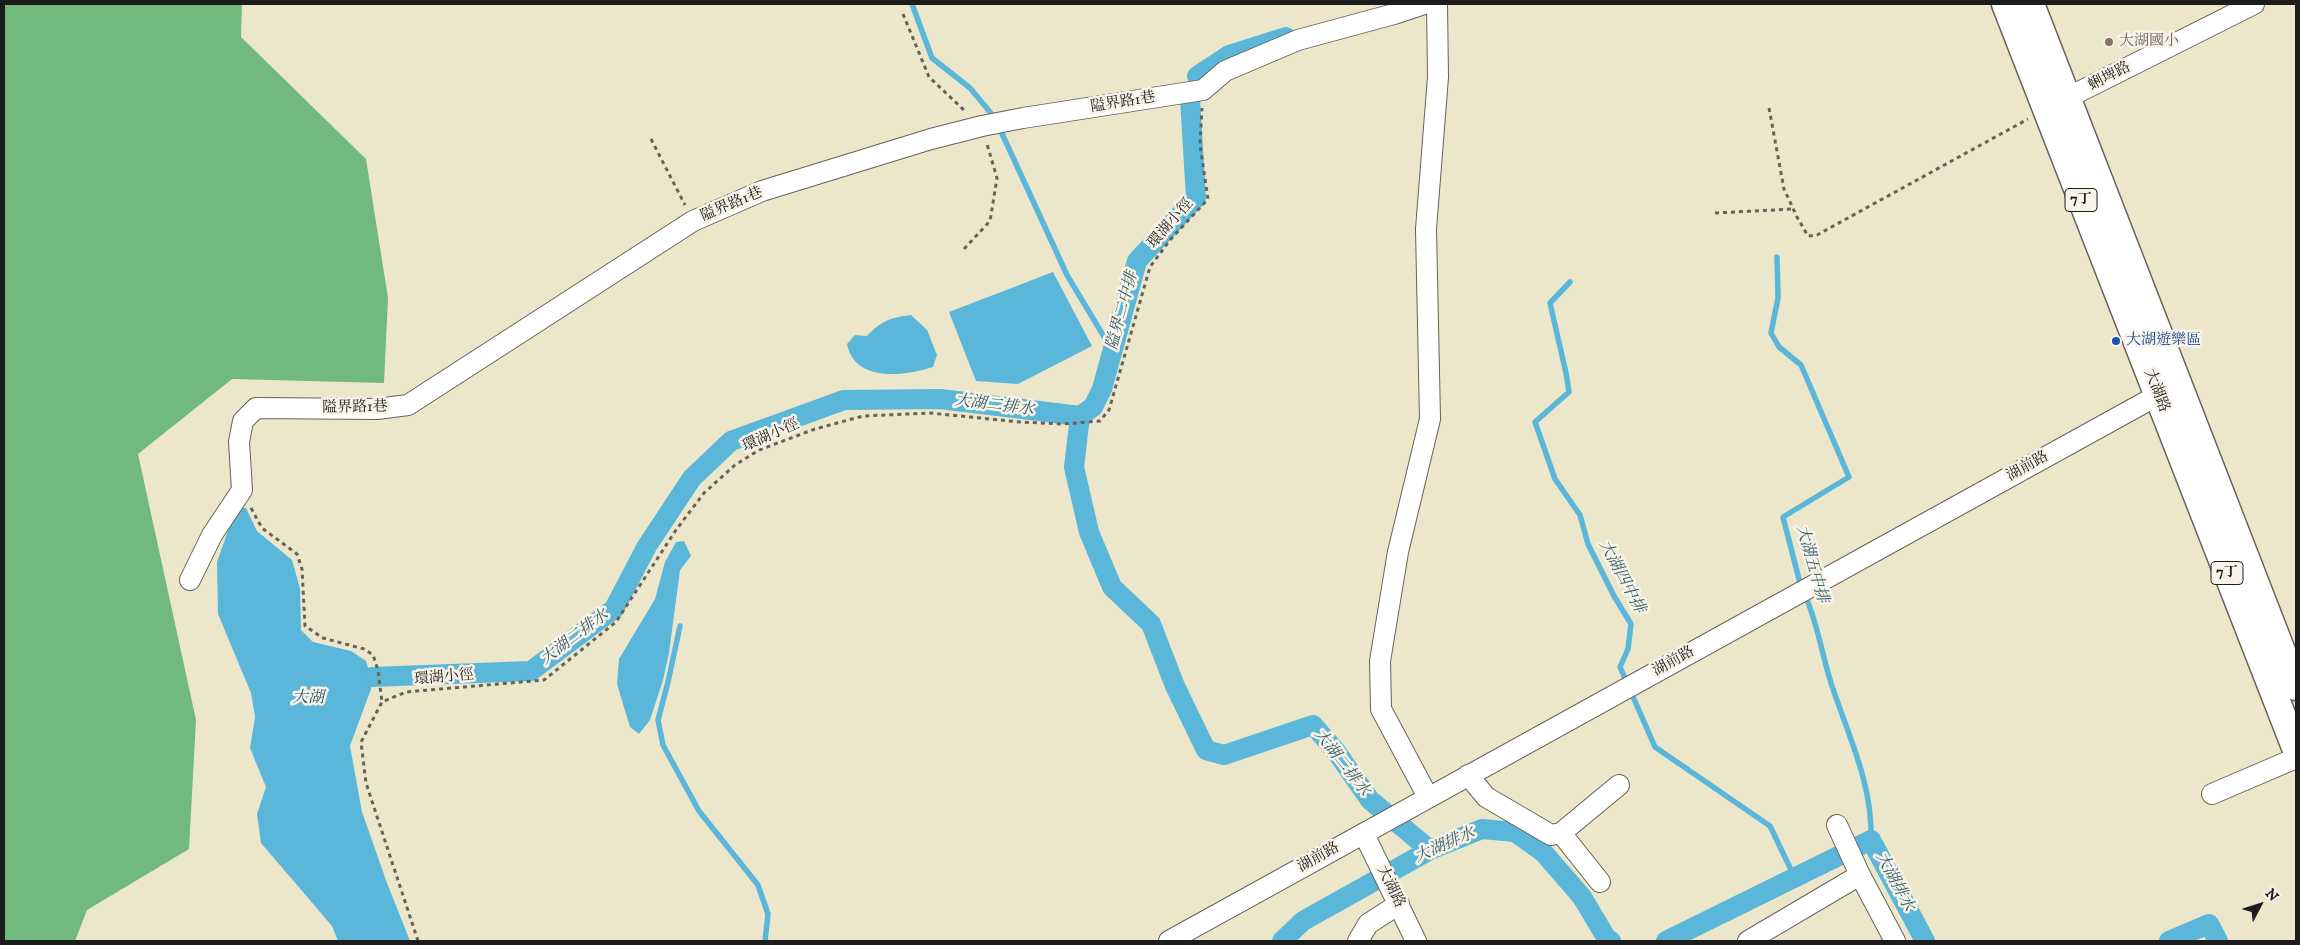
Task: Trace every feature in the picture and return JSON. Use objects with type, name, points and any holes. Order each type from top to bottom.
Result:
[{"type":"main road","name":"大湖路","points":[[2005,4],[2057,103],[2168,390],[2296,750]]},
{"type":"main road","name":"大湖路","points":[[2032,4],[2057,103]]},
{"type":"main road","name":"大湖路","points":[[2168,390],[2296,687]]},
{"type":"street","points":[[1203,90],[1225,71],[1298,40],[1424,4]]},
{"type":"street","points":[[1428,797],[1381,709],[1380,661],[1398,552],[1430,419],[1426,229],[1438,78],[1437,4]]},
{"type":"street","name":"蜊埤路","points":[[2057,103],[2254,4]]},
{"type":"street","name":"隘界路1巷","points":[[242,490],[240,442],[243,421],[256,408],[377,409],[408,405],[693,221],[762,191],[931,139],[1023,118],[1203,90]]},
{"type":"street","name":"湖前路","points":[[1169,941],[2168,390]]},
{"type":"street","points":[[190,580],[212,535],[242,490]]},
{"type":"street","points":[[2212,794],[2296,758]]},
{"type":"street","points":[[1468,775],[1486,797],[1551,835],[1561,833],[1619,785]]},
{"type":"street","points":[[1837,824],[1860,875],[1895,941]]},
{"type":"street","points":[[1561,833],[1600,882]]},
{"type":"street","name":"大湖路","points":[[1364,834],[1416,941]]},
{"type":"street","points":[[1748,941],[1860,875]]},
{"type":"street","points":[[1358,941],[1368,924],[1399,904]]},
{"type":"path","name":"環湖小徑","points":[[382,702],[406,692],[544,680],[616,622],[676,530],[704,493],[735,465],[759,450],[815,429],[863,416],[930,413],[1020,422],[1063,424],[1100,422],[1109,410],[1150,267],[1170,240],[1208,199],[1200,145],[1203,90]]},
{"type":"path","points":[[1769,108],[1784,189],[1808,236],[1817,235],[2057,103]]},
{"type":"path","points":[[651,139],[693,221]]},
{"type":"path","points":[[1715,212],[1793,208]]},
{"type":"path","points":[[242,490],[262,528],[297,554],[303,578],[305,626],[323,638],[364,649],[373,655],[378,670],[382,702],[361,742],[366,783],[376,819],[418,941]]},
{"type":"green space","points":[[4,4],[242,4],[241,37],[366,159],[388,298],[384,383],[232,379],[138,454],[196,720],[189,849],[87,910],[75,941],[4,941]]},
{"type":"water","points":[[1053,272],[1092,346],[1018,384],[976,381],[949,312]]},
{"type":"water","points":[[911,315],[927,330],[937,355],[933,367],[909,373],[882,373],[870,371],[852,357],[847,344],[855,335],[867,336],[886,321]]},
{"type":"water","name":"大湖","points":[[236,508],[246,508],[257,531],[292,560],[300,588],[301,630],[313,642],[351,651],[366,661],[371,677],[371,689],[350,746],[362,812],[410,941],[338,941],[332,926],[261,843],[257,814],[266,787],[250,748],[255,717],[251,693],[218,614],[217,562]]},
{"type":"water","points":[[684,541],[691,556],[680,570],[669,653],[663,680],[650,720],[639,734],[630,727],[617,684],[619,659],[655,599],[665,562],[676,542]]},
{"type":"waterway","points":[[912,4],[932,58],[970,88],[995,118]]},
{"type":"waterway","name":"隘界二中排","points":[[1197,76],[1229,55],[1286,37]]},
{"type":"waterway","name":"隘界二中排","points":[[1080,416],[1093,407],[1102,389],[1137,261],[1196,198],[1190,98]]},
{"type":"waterway","points":[[999,127],[1067,275],[1112,350]]},
{"type":"waterway","name":"大湖五中排","points":[[1777,257],[1778,298],[1771,333],[1779,347],[1801,365],[1849,477],[1783,517],[1801,587]]},
{"type":"waterway","name":"大湖四中排","points":[[1570,282],[1550,303],[1569,392],[1535,422],[1555,479],[1580,515],[1588,544],[1614,596],[1631,624],[1628,649],[1620,667],[1655,747],[1770,826],[1794,876]]},
{"type":"waterway","name":"大湖二排水","points":[[371,677],[531,671],[614,609],[647,546],[692,478],[731,441],[844,400],[940,399],[1080,416]]},
{"type":"waterway","name":"大湖二排水","points":[[1080,416],[1074,467],[1089,532],[1112,587],[1151,624],[1175,686],[1206,750],[1224,755],[1313,725],[1335,750],[1370,800],[1430,850]]},
{"type":"waterway","name":"大湖五中排","points":[[1805,595],[1832,686],[1859,762],[1868,800],[1871,840]]},
{"type":"waterway","points":[[680,626],[658,720],[663,745],[699,811],[758,885],[768,914],[765,941]]},
{"type":"waterway","name":"大湖排水","points":[[1282,941],[1303,921],[1430,850],[1482,829],[1515,832],[1543,852],[1582,897],[1607,939],[1611,941]]},
{"type":"waterway","name":"大湖排水","points":[[1666,941],[1871,840],[1925,941]]},
{"type":"waterway","name":"大湖排水","points":[[2169,941],[2209,924],[2218,941]]},
{"type":"place","name":"大湖國小","points":[[2109,42]]},
{"type":"place","name":"大湖遊樂區","points":[[2116,341]]}]
